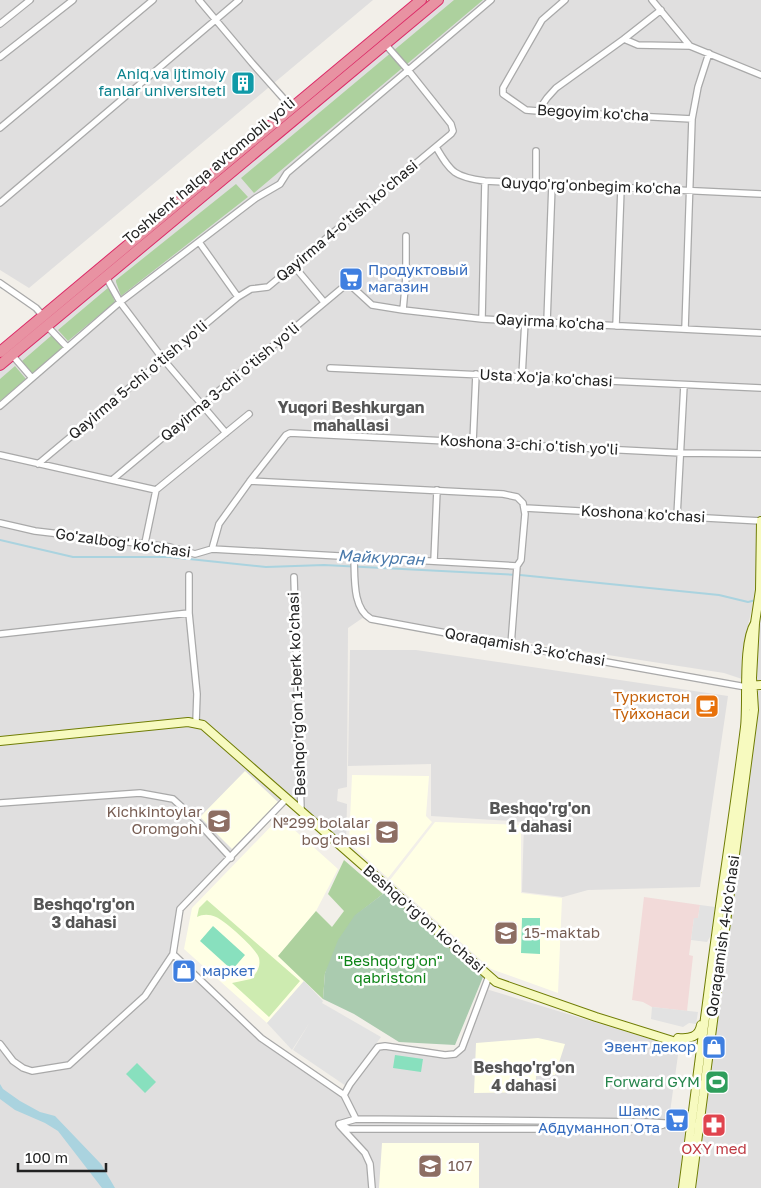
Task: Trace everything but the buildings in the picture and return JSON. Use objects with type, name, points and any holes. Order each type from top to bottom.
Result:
[{"type":"highway","name":"Toshkent halqa avtomobil yo'li","points":[[0,352],[45,321],[92,282],[292,108],[421,0]]},
{"type":"highway","name":"Toshkent halqa avtomobil yo'li","points":[[92,282],[106,277],[438,0]]},
{"type":"highway","name":"Toshkent halqa avtomobil yo'li","points":[[0,365],[45,321]]},
{"type":"main road","name":"Qoraqamish 4-ko'chasi","points":[[683,1188],[695,1125],[754,710],[753,688],[746,672],[750,630],[755,623],[759,600],[761,521]]},
{"type":"main road","name":"Qoraqamish 3-ko'chasi","points":[[753,688],[761,685]]},
{"type":"main road","name":"Beshqo'rg'on ko'chasi","points":[[196,722],[209,729],[496,982],[596,1017],[705,1051]]},
{"type":"main road","points":[[0,741],[196,722]]},
{"type":"main road","name":"Qoraqamish 4-ko'chasi","points":[[705,1051],[708,1006],[712,996]]},
{"type":"main road","points":[[661,1036],[686,1039],[695,1036],[700,1031],[703,1014],[708,1006]]},
{"type":"main road","name":"Qoraqamish 4-ko'chasi","points":[[691,1188],[695,1125]]},
{"type":"street","points":[[0,24],[30,0]]},
{"type":"street","points":[[0,57],[73,0]]},
{"type":"street","points":[[0,128],[153,0]]},
{"type":"street","points":[[199,0],[292,108]]},
{"type":"street","points":[[0,203],[239,0]]},
{"type":"street","points":[[0,406],[120,302],[256,198],[280,184],[287,173],[491,0]]},
{"type":"street","name":"Begoyim ko'cha","points":[[565,0],[542,20],[502,91],[503,94],[526,110],[692,118]]},
{"type":"street","points":[[652,0],[690,46]]},
{"type":"street","points":[[538,111],[556,88],[661,10]]},
{"type":"street","points":[[624,39],[638,45],[690,46],[761,75]]},
{"type":"street","points":[[385,44],[408,70]]},
{"type":"street","points":[[685,329],[692,118],[698,88],[709,53]]},
{"type":"street","name":"Qayirma 4-o'tish ko'chasi","points":[[238,296],[251,289],[268,287],[451,134],[453,131],[452,124],[408,70]]},
{"type":"street","name":"Quyqo'rg'onbegim ko'cha","points":[[436,147],[446,165],[455,173],[465,178],[485,181],[761,194]]},
{"type":"street","points":[[536,152],[536,184]]},
{"type":"street","points":[[482,319],[485,181]]},
{"type":"street","points":[[547,322],[552,184]]},
{"type":"street","points":[[616,326],[621,188]]},
{"type":"street","points":[[403,310],[406,277],[406,236]]},
{"type":"street","points":[[199,242],[238,296]]},
{"type":"street","points":[[294,266],[324,302]]},
{"type":"street","points":[[106,277],[120,302],[163,359],[226,433]]},
{"type":"street","name":"Qayirma ko'cha","points":[[348,283],[372,305],[403,310],[482,319],[761,333]]},
{"type":"street","name":"Qayirma 3-chi o'tish yo'li","points":[[112,480],[348,283]]},
{"type":"street","points":[[0,284],[36,308],[67,347]]},
{"type":"street","name":"Qayirma 5-chi o'tish yo'li","points":[[38,464],[238,296]]},
{"type":"street","points":[[522,376],[525,321]]},
{"type":"street","points":[[12,355],[32,378]]},
{"type":"street","name":"Usta Xo'ja ko'chasi","points":[[330,368],[761,388]]},
{"type":"street","points":[[473,442],[476,374]]},
{"type":"street","points":[[677,516],[684,385]]},
{"type":"street","points":[[145,544],[156,490],[249,414]]},
{"type":"street","name":"Koshona 3-chi o'tish yo'li","points":[[212,549],[219,524],[250,481],[286,435],[290,433],[681,453],[761,454]]},
{"type":"street","points":[[0,455],[156,490]]},
{"type":"street","points":[[250,481],[437,490],[512,495],[520,499],[525,508],[521,560],[516,566],[511,646]]},
{"type":"street","points":[[434,561],[437,490]]},
{"type":"street","name":"Koshona ko'chasi","points":[[525,508],[761,521]]},
{"type":"street","name":"Go'zalbog' ko'chasi","points":[[0,523],[68,535],[170,547],[195,554],[212,549],[516,566]]},
{"type":"street","name":"Qoraqamish 3-ko'chasi","points":[[354,557],[360,608],[364,615],[371,619],[511,646],[753,688]]},
{"type":"street","points":[[188,575],[189,613],[197,694],[196,722]]},
{"type":"street","name":"Beshqo'rg'on 1-berk ko'chasi","points":[[294,577],[301,810]]},
{"type":"street","points":[[0,634],[189,613]]},
{"type":"street","points":[[0,804],[140,793],[173,799],[194,818],[231,858]]},
{"type":"street","points":[[0,1044],[13,1061],[23,1068],[32,1070],[69,1065],[145,996],[174,954],[180,909],[287,798]]},
{"type":"street","points":[[174,954],[261,1038],[344,1095],[356,1119]]},
{"type":"street","points":[[344,1095],[378,1047],[385,1046],[445,1055],[455,1054],[462,1048],[489,976]]},
{"type":"street","points":[[339,1124],[356,1119],[376,1119],[649,1122],[695,1125]]},
{"type":"street","points":[[376,1119],[376,1129]]},
{"type":"street","points":[[485,1120],[485,1129]]},
{"type":"street","points":[[339,1124],[349,1129],[648,1129],[666,1124]]},
{"type":"street","points":[[339,1124],[365,1153],[370,1164],[372,1188]]},
{"type":"street","points":[[349,1129],[349,1137]]},
{"type":"shaded area","points":[[0,0],[373,0],[29,288],[0,270]]},
{"type":"shaded area","name":"Yuqori Beshkurgan mahallasi","points":[[444,0],[761,0],[761,521],[757,588],[748,625],[742,679],[724,673],[364,617],[348,628],[347,787],[338,789],[337,801],[347,804],[346,845],[287,799],[181,910],[174,954],[261,1038],[344,1095],[377,1053],[385,1046],[455,1054],[486,989],[679,1048],[669,1119],[357,1119],[357,1122],[686,1127],[679,1188],[0,1188],[0,367]]},
{"type":"shaded area","points":[[761,603],[761,682],[755,682],[757,630]]},
{"type":"shaded area","name":"Beshqo'rg'on 1 dahasi","points":[[350,650],[416,650],[728,696],[700,887],[588,890],[563,897],[522,892],[524,822],[431,816],[431,764],[348,766]]},
{"type":"shaded area","points":[[753,691],[761,691],[761,1188],[691,1188]]},
{"type":"shaded area","points":[[245,771],[278,802],[232,849],[200,817]]},
{"type":"shaded area","name":"№299 bolalar bog'chasi","points":[[352,775],[429,776],[426,816],[432,822],[388,878],[349,843]]},
{"type":"shaded area","points":[[280,817],[338,869],[316,911],[278,956],[304,981],[267,1023],[184,949],[192,908]]},
{"type":"shaded area","name":"15-maktab","points":[[435,822],[521,825],[521,893],[562,898],[558,993],[491,969],[390,880]]},
{"type":"shaded area","points":[[644,897],[700,905],[698,918],[694,918],[689,955],[693,956],[687,1011],[652,1007],[643,1002],[632,1000]]},
{"type":"shaded area","points":[[700,905],[715,907],[711,935],[707,942],[691,940],[694,918],[698,918]]},
{"type":"shaded area","points":[[304,981],[323,1001],[322,1003],[381,1037],[346,1086],[293,1050],[310,1022],[292,1050],[267,1023]]},
{"type":"shaded area","points":[[652,1007],[698,1012],[696,1024],[689,1023],[683,1027],[651,1019]]},
{"type":"shaded area","points":[[538,1038],[565,1044],[555,1075],[536,1076],[535,1092],[474,1093],[476,1043]]},
{"type":"shaded area","name":"107","points":[[382,1143],[479,1143],[479,1188],[379,1188]]},
{"type":"green space","points":[[426,0],[431,0],[99,279],[97,276]]},
{"type":"green space","points":[[454,0],[483,0],[254,193],[241,178]]},
{"type":"green space","points":[[236,184],[248,197],[121,296],[116,280]]},
{"type":"green space","points":[[109,287],[115,302],[68,341],[58,330]]},
{"type":"green space","points":[[52,335],[63,348],[32,374],[22,361]]},
{"type":"green space","points":[[15,366],[26,379],[0,401],[0,379]]},
{"type":"green space","points":[[344,860],[383,894],[356,915],[325,973],[323,999],[278,956],[316,911],[332,927],[344,911],[328,894]]},
{"type":"green space","name":"\"Beshqo'rg'on\" qabristoni","points":[[387,891],[483,977],[455,1045],[399,1042],[354,1014],[323,999],[325,973],[338,940],[355,915]]},
{"type":"green space","points":[[207,900],[300,981],[269,1017],[232,983],[251,979],[259,967],[257,954],[233,929],[216,917],[204,915],[197,917],[199,908]]},
{"type":"green space","points":[[522,918],[540,918],[540,954],[521,953]]},
{"type":"green space","points":[[213,926],[245,955],[232,970],[200,941]]},
{"type":"green space","points":[[395,1055],[423,1059],[421,1072],[393,1068]]},
{"type":"green space","points":[[137,1063],[156,1082],[145,1093],[126,1074]]},
{"type":"water","points":[[0,1084],[3,1089],[20,1101],[40,1112],[55,1116],[101,1164],[115,1188],[102,1188],[58,1131],[15,1110],[0,1099]]},
{"type":"waterway","name":"Майкурган","points":[[0,540],[73,557],[170,557],[266,567],[324,565],[520,575],[719,595],[748,602],[756,600]]},
{"type":"place","name":"Aniq va ijtimoiy fanlar universiteti","points":[[243,83]]},
{"type":"place","name":"Продуктовый магазин","points":[[351,279]]},
{"type":"place","name":"Туркистон Туйхонаси","points":[[707,706]]},
{"type":"place","name":"Kichkintoylar Oromgohi","points":[[219,821]]},
{"type":"place","name":"№299 bolalar bog'chasi","points":[[387,832]]},
{"type":"place","name":"15-maktab","points":[[506,933]]},
{"type":"place","name":"маркет","points":[[184,971]]},
{"type":"place","name":"Эвент декор","points":[[714,1047]]},
{"type":"place","name":"Forward GYM","points":[[717,1082]]},
{"type":"place","name":"Шамс Абдуманноп Ота","points":[[677,1120]]},
{"type":"place","name":"OXY med","points":[[714,1125]]},
{"type":"place","name":"107","points":[[430,1166]]},
{"type":"district","name":"Yuqori Beshkurgan mahallasi","points":[[351,416]]},
{"type":"district","name":"Beshqo'rg'on 1 dahasi","points":[[540,817]]},
{"type":"district","name":"Beshqo'rg'on 3 dahasi","points":[[84,913]]},
{"type":"district","name":"Beshqo'rg'on 4 dahasi","points":[[524,1076]]}]
